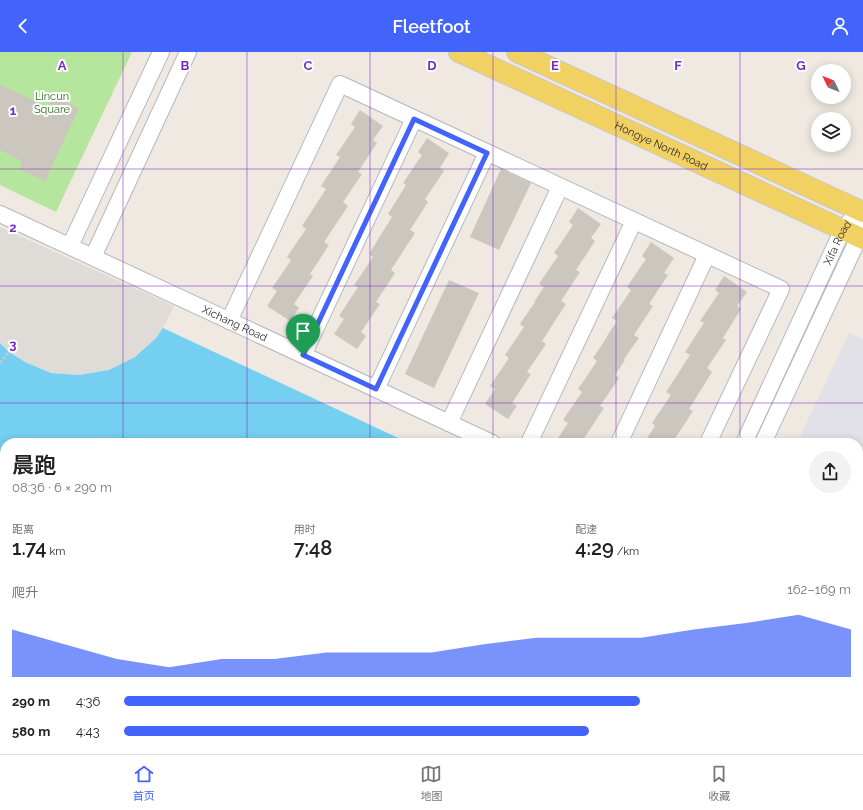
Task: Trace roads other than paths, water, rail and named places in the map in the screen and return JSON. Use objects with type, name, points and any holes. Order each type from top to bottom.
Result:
[{"type":"main road","name":"Hongye North Road","points":[[459,52],[855,235]]},
{"type":"main road","points":[[517,52],[861,211]]},
{"type":"street","points":[[70,246],[161,52]]},
{"type":"street","points":[[93,257],[188,52]]},
{"type":"street","points":[[229,320],[340,84],[781,289],[710,438]]},
{"type":"street","points":[[303,355],[414,119]]},
{"type":"street","points":[[376,389],[487,153]]},
{"type":"street","points":[[449,423],[560,187]]},
{"type":"street","name":"Xifa Road","points":[[765,438],[855,235],[861,211]]},
{"type":"street","name":"Xichang Road","points":[[0,214],[481,438]]},
{"type":"street","points":[[531,438],[634,221]]},
{"type":"street","name":"Xifa Road","points":[[747,438],[855,235]]},
{"type":"street","points":[[621,438],[707,255]]},
{"type":"water","points":[[163,328],[398,438],[0,438],[0,343],[9,352],[25,362],[51,373],[79,375],[109,370],[135,357],[156,338]]},
{"type":"park label","name":"Lincun Square","points":[[52,102]]}]
